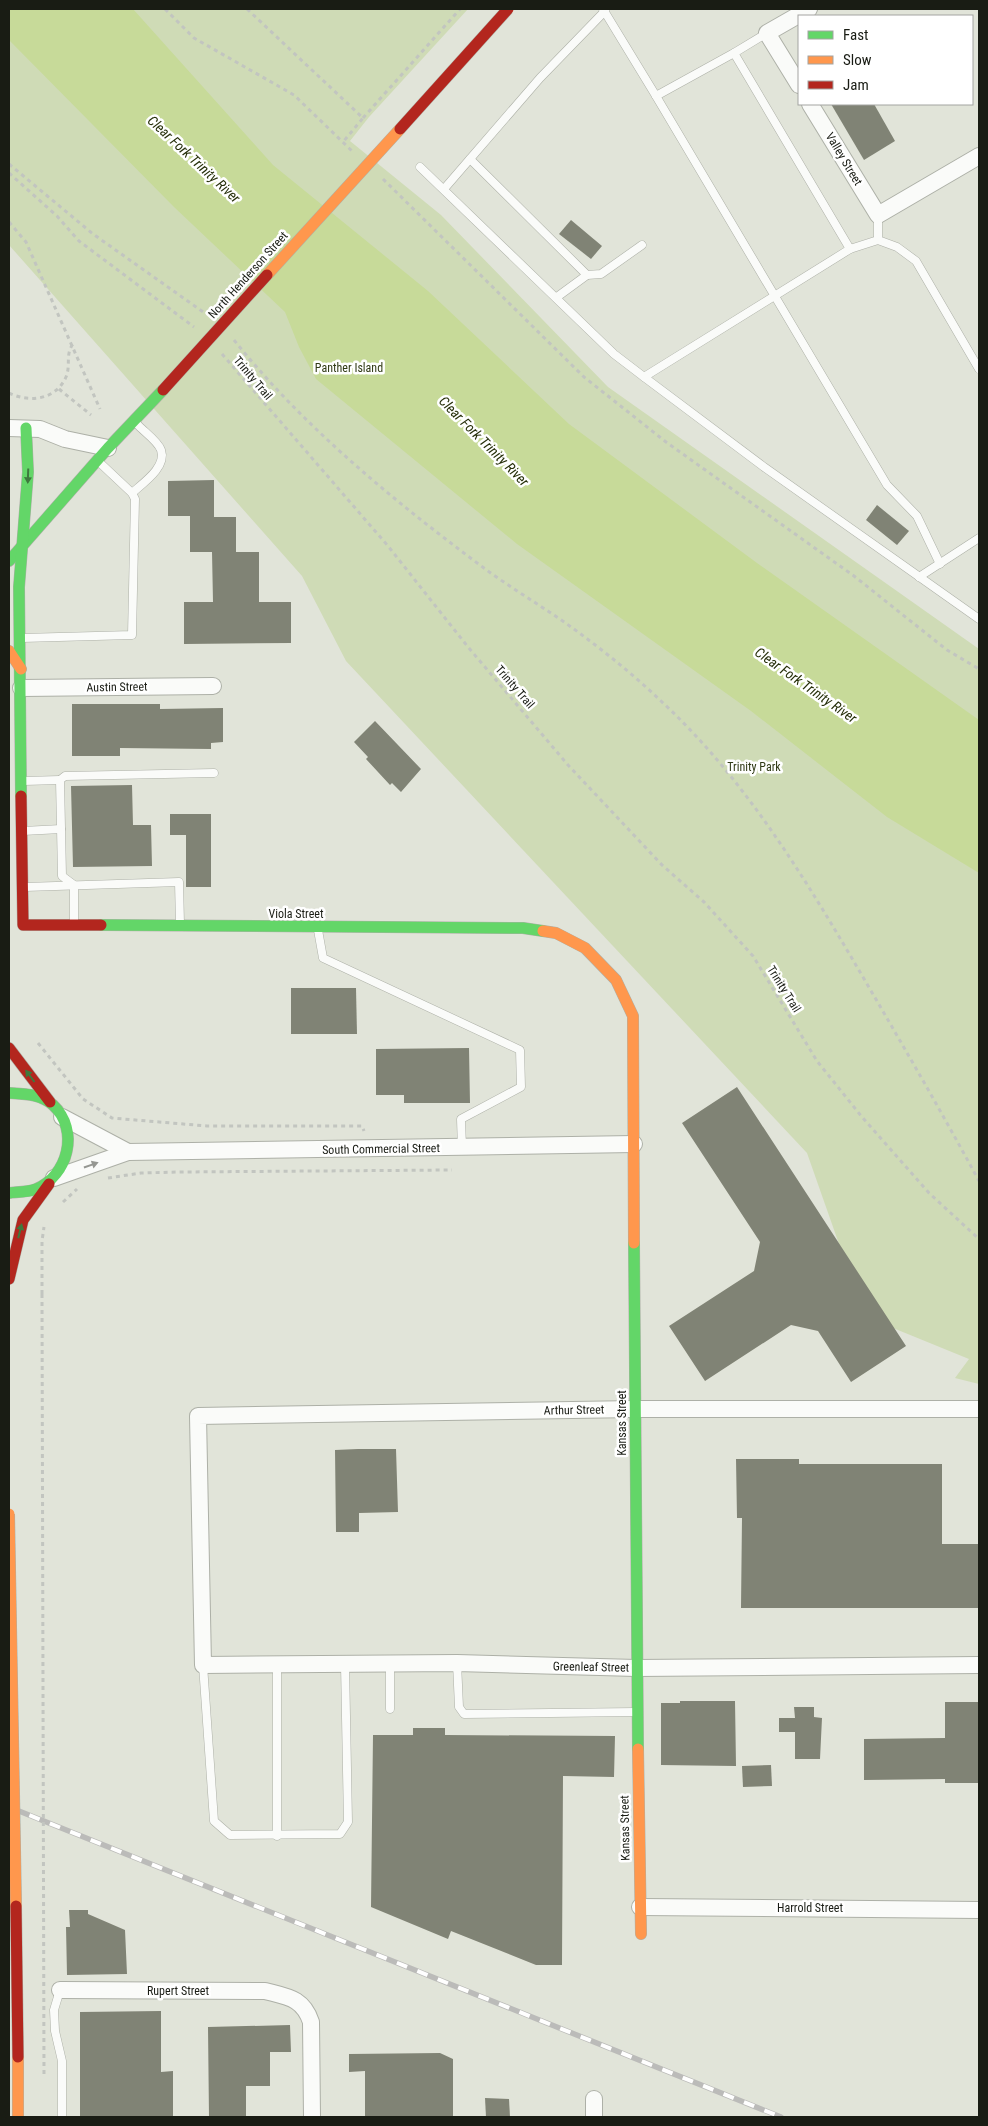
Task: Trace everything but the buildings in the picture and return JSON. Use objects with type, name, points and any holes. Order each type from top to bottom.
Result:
[{"type":"street","name":"North Henderson Street","points":[[9,561],[102,454],[163,390],[508,9]]},
{"type":"street","points":[[798,15],[768,33],[798,84]]},
{"type":"street","name":"Valley Street","points":[[811,105],[878,215]]},
{"type":"street","points":[[878,215],[979,156]]},
{"type":"street","points":[[9,428],[40,429],[102,454]]},
{"type":"street","points":[[22,887],[19,587],[24,544],[28,472],[26,428]]},
{"type":"street","points":[[9,651],[21,669]]},
{"type":"street","name":"Austin Street","points":[[21,688],[213,686]]},
{"type":"street","name":"Viola Street","points":[[22,887],[23,925],[523,928],[556,933],[567,938]]},
{"type":"street","name":"Kansas Street","points":[[567,938],[585,948],[616,980],[633,1016],[636,1668],[641,1934]]},
{"type":"street","points":[[9,1048],[57,1111],[68,1133],[69,1148],[65,1162],[23,1220],[9,1278]]},
{"type":"street","points":[[9,1092],[26,1092],[42,1097],[57,1111]]},
{"type":"street","name":"South Commercial Street","points":[[57,1111],[128,1152]]},
{"type":"street","name":"South Commercial Street","points":[[52,1181],[128,1152],[634,1144]]},
{"type":"street","points":[[9,1193],[24,1194],[38,1190],[52,1181]]},
{"type":"street","name":"Arthur Street","points":[[203,1665],[198,1416],[636,1409],[979,1409]]},
{"type":"street","points":[[9,1514],[18,2117]]},
{"type":"street","name":"Greenleaf Street","points":[[203,1665],[457,1663],[636,1668],[979,1665]]},
{"type":"street","name":"Harrold Street","points":[[640,1908],[979,1910]]},
{"type":"street","name":"Rupert Street","points":[[60,1990],[265,1991],[295,1999],[307,2010],[312,2022],[312,2117]]},
{"type":"street","points":[[594,2099],[594,2117]]},
{"type":"lane","points":[[444,189],[575,39],[604,10],[887,485],[916,516],[940,564]]},
{"type":"lane","points":[[656,96],[768,33]]},
{"type":"lane","points":[[734,53],[850,249]]},
{"type":"lane","points":[[470,159],[587,275]]},
{"type":"lane","points":[[420,167],[614,354],[979,619]]},
{"type":"lane","points":[[878,215],[878,240]]},
{"type":"lane","points":[[644,377],[850,249],[878,240],[897,247],[916,261],[979,369]]},
{"type":"lane","points":[[557,297],[587,275],[601,274],[642,245]]},
{"type":"lane","points":[[132,493],[159,466],[162,458],[161,449],[133,421]]},
{"type":"lane","points":[[20,638],[132,635],[135,499],[102,454]]},
{"type":"lane","points":[[919,577],[979,538]]},
{"type":"lane","points":[[21,781],[60,780],[65,776],[214,773]]},
{"type":"lane","points":[[60,780],[62,876],[74,886]]},
{"type":"lane","points":[[9,795],[22,796]]},
{"type":"lane","points":[[22,831],[61,829]]},
{"type":"lane","points":[[22,887],[179,882],[180,926]]},
{"type":"lane","points":[[74,886],[74,925]]},
{"type":"lane","points":[[318,928],[323,958],[520,1050],[521,1088],[461,1118],[462,1148]]},
{"type":"lane","points":[[457,1663],[459,1707],[464,1714],[638,1712]]},
{"type":"lane","points":[[277,1664],[277,1836]]},
{"type":"lane","points":[[203,1665],[214,1821],[230,1835],[277,1836],[340,1834],[348,1822],[345,1664]]},
{"type":"lane","points":[[390,1664],[390,1709]]},
{"type":"lane","points":[[60,1990],[54,2010],[55,2031],[62,2061],[62,2117]]},
{"type":"path","points":[[165,9],[194,38],[294,95],[357,155]]},
{"type":"path","points":[[247,9],[364,118]]},
{"type":"path","points":[[343,142],[460,9]]},
{"type":"path","points":[[9,164],[93,234],[213,318]]},
{"type":"path","points":[[9,173],[57,216],[79,241],[200,332]]},
{"type":"path","points":[[379,175],[584,377],[666,442],[854,576],[947,650],[979,669]]},
{"type":"path","points":[[9,222],[26,242],[73,344],[100,409]]},
{"type":"path","name":"Trinity Trail","points":[[232,338],[304,419],[417,516],[494,575],[584,636],[661,701],[723,764],[781,843],[844,944],[931,1093],[979,1181]]},
{"type":"path","points":[[9,393],[24,398],[42,398],[52,395],[67,376],[67,352],[73,344]]},
{"type":"path","name":"Trinity Trail","points":[[221,353],[388,546],[468,647],[568,765],[662,865],[704,902],[753,956],[817,1061],[862,1117],[929,1193],[979,1239]]},
{"type":"path","points":[[59,388],[91,416]]},
{"type":"path","points":[[38,1043],[82,1099],[112,1118],[207,1126],[362,1126],[368,1149]]},
{"type":"path","points":[[105,1178],[151,1173],[452,1170]]},
{"type":"path","points":[[57,1207],[75,1190],[82,1187]]},
{"type":"path","points":[[44,2076],[42,1241],[43,1228],[48,1221]]},
{"type":"green space","points":[[9,9],[468,9],[369,117],[350,141],[441,215],[608,387],[979,649],[979,1384],[955,1378],[969,1359],[893,1328],[839,1244],[807,1153],[346,661],[302,576],[9,245]]},
{"type":"water","name":"Clear Fork Trinity River","points":[[9,9],[133,9],[273,165],[428,291],[569,424],[757,563],[979,720],[979,873],[887,817],[751,711],[517,544],[316,379],[299,347],[285,312],[174,207],[9,40]]},
{"type":"railway","points":[[9,1807],[781,2117]]},
{"type":"traffic: fast","points":[[9,561],[108,448],[163,390]]},
{"type":"traffic: fast","points":[[21,796],[19,587],[28,472],[26,428]]},
{"type":"traffic: fast","points":[[101,925],[523,928],[543,931]]},
{"type":"traffic: fast","points":[[9,1093],[26,1094],[48,1101],[61,1115],[68,1139],[67,1152],[63,1163],[47,1183],[33,1190],[9,1193]]},
{"type":"traffic: fast","points":[[634,1243],[638,1749]]},
{"type":"traffic: slow","points":[[267,275],[400,129]]},
{"type":"traffic: slow","points":[[9,651],[21,669]]},
{"type":"traffic: slow","points":[[543,931],[556,933],[585,948],[616,980],[633,1016],[634,1243]]},
{"type":"traffic: slow","points":[[9,1514],[16,1906]]},
{"type":"traffic: slow","points":[[638,1749],[641,1934]]},
{"type":"traffic: slow","points":[[18,2057],[18,2117]]},
{"type":"traffic: jam","points":[[400,129],[508,9]]},
{"type":"traffic: jam","points":[[163,390],[267,275]]},
{"type":"traffic: jam","points":[[21,796],[23,925],[101,925]]},
{"type":"traffic: jam","points":[[9,1048],[50,1102]]},
{"type":"traffic: jam","points":[[9,1279],[23,1220],[49,1184]]},
{"type":"traffic: jam","points":[[16,1906],[18,2057]]},
{"type":"park label","name":"Panther Island","points":[[349,368]]},
{"type":"park label","name":"Trinity Park","points":[[754,767]]}]
